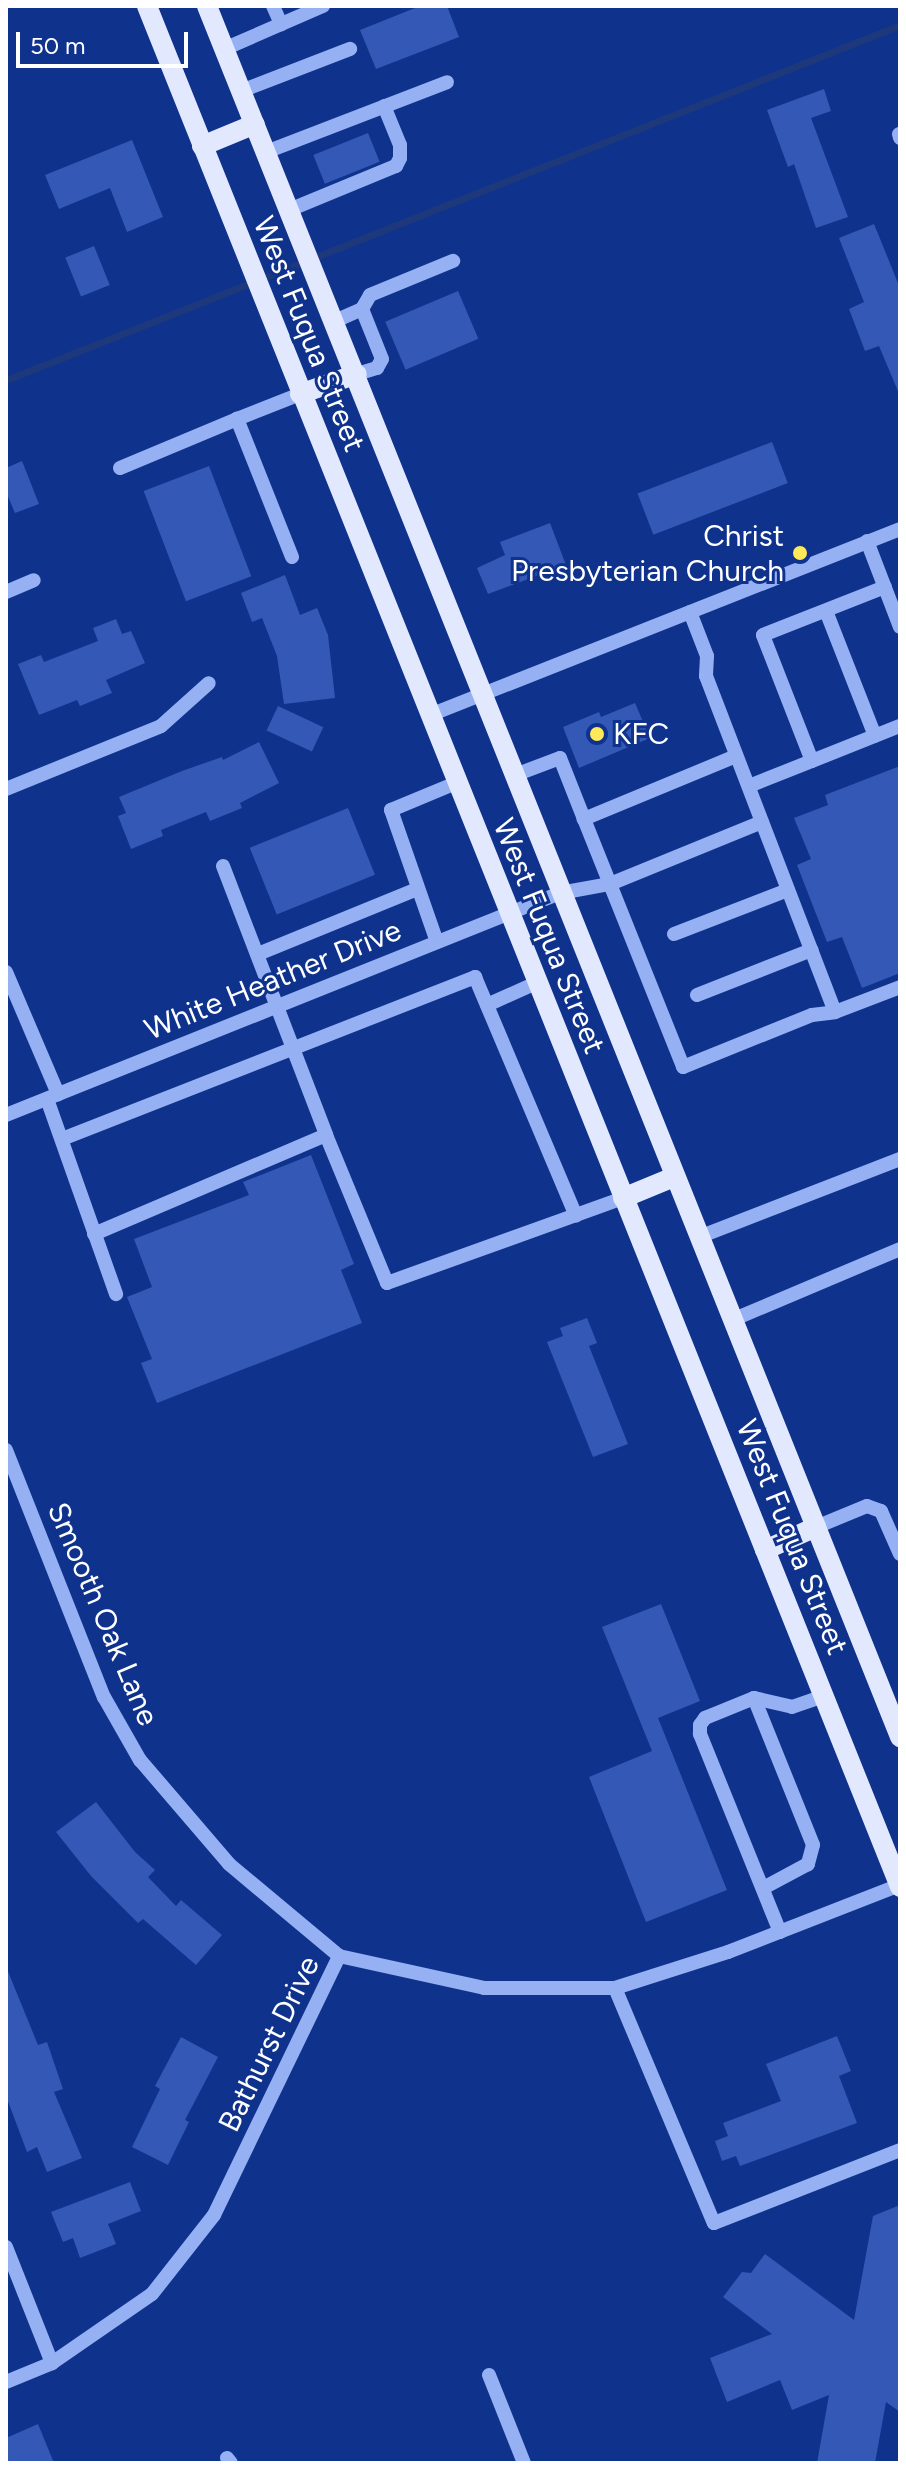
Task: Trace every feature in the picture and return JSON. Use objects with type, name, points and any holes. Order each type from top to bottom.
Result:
[{"type":"main road","name":"West Fuqua Street","points":[[147,6],[508,914],[900,1885]]},
{"type":"main road","name":"West Fuqua Street","points":[[207,6],[484,692],[560,893],[674,1177],[898,1725]]},
{"type":"main road","points":[[202,146],[255,124]]},
{"type":"main road","points":[[300,394],[357,374]]},
{"type":"main road","points":[[623,1198],[674,1177]]},
{"type":"main road","points":[[765,1550],[816,1527]]},
{"type":"street","points":[[273,6],[281,24]]},
{"type":"street","points":[[224,49],[323,6]]},
{"type":"street","points":[[241,91],[350,49]]},
{"type":"street","points":[[266,152],[447,82]]},
{"type":"street","points":[[293,220],[396,166],[400,158],[400,145],[384,106]]},
{"type":"street","points":[[335,321],[362,309],[370,295],[453,261]]},
{"type":"street","points":[[357,374],[377,368],[382,359],[362,309]]},
{"type":"street","points":[[120,468],[300,394]]},
{"type":"street","points":[[237,419],[292,557]]},
{"type":"street","points":[[430,715],[900,529]]},
{"type":"street","points":[[867,541],[900,627]]},
{"type":"street","points":[[6,592],[34,580]]},
{"type":"street","points":[[812,761],[763,635],[885,587]]},
{"type":"street","points":[[826,611],[875,736]]},
{"type":"street","points":[[690,612],[707,656],[706,676],[835,1012]]},
{"type":"street","points":[[6,789],[161,726],[209,683]]},
{"type":"street","points":[[749,786],[900,726]]},
{"type":"street","points":[[584,819],[736,756]]},
{"type":"street","points":[[515,775],[560,758],[683,1067],[812,1015],[835,1012],[900,987]]},
{"type":"street","points":[[437,942],[391,810],[456,783]]},
{"type":"street","name":"White Heather Drive","points":[[6,1115],[560,893],[610,884],[762,822]]},
{"type":"street","points":[[223,866],[292,1049],[387,1283],[623,1198]]},
{"type":"street","points":[[258,954],[417,889]]},
{"type":"street","points":[[674,934],[788,890]]},
{"type":"street","points":[[697,995],[811,950]]},
{"type":"street","points":[[6,972],[53,1097],[62,1139],[116,1294]]},
{"type":"street","points":[[62,1139],[475,977],[576,1216]]},
{"type":"street","points":[[487,1005],[536,983]]},
{"type":"street","points":[[94,1234],[326,1135]]},
{"type":"street","points":[[699,1237],[900,1159]]},
{"type":"street","points":[[732,1320],[900,1249]]},
{"type":"street","name":"Smooth Oak Lane","points":[[6,1450],[104,1697],[140,1760],[229,1864],[339,1956]]},
{"type":"street","points":[[816,1527],[867,1506],[881,1511],[900,1554]]},
{"type":"street","points":[[780,1932],[700,1734],[705,1718],[754,1698],[792,1707],[824,1696]]},
{"type":"street","points":[[754,1698],[813,1845],[808,1864],[763,1888]]},
{"type":"street","name":"Bathurst Drive","points":[[6,2382],[52,2363],[152,2294],[214,2215],[339,1956],[484,1988],[615,1988],[780,1932],[900,1885]]},
{"type":"street","points":[[615,1988],[714,2223],[900,2150]]},
{"type":"street","points":[[6,2247],[52,2363]]},
{"type":"street","points":[[489,2375],[524,2463]]},
{"type":"building","points":[[420,6],[447,6],[459,37],[376,69],[360,30]]},
{"type":"building","points":[[824,89],[831,111],[811,118],[848,217],[816,228],[794,164],[788,167],[767,110]]},
{"type":"building","points":[[368,133],[380,162],[325,184],[313,155]]},
{"type":"building","points":[[132,140],[163,217],[127,232],[110,188],[59,209],[45,175]]},
{"type":"building","points":[[874,224],[900,288],[900,396],[879,346],[865,351],[849,309],[864,302],[839,238]]},
{"type":"building","points":[[94,246],[110,285],[81,297],[65,258]]},
{"type":"building","points":[[458,291],[478,339],[406,370],[385,322]]},
{"type":"building","points":[[772,442],[788,483],[653,535],[638,494]]},
{"type":"building","points":[[22,461],[39,504],[15,513],[6,492],[6,468]]},
{"type":"building","points":[[209,466],[251,576],[186,601],[144,491]]},
{"type":"building","points":[[550,523],[566,565],[488,594],[477,568],[505,555],[500,542]]},
{"type":"building","points":[[285,575],[300,615],[317,608],[328,635],[335,698],[284,704],[277,656],[262,618],[252,622],[241,593]]},
{"type":"building","points":[[116,619],[122,634],[131,631],[145,663],[106,680],[112,693],[80,706],[77,700],[39,715],[18,664],[41,655],[44,662],[98,641],[93,628]]},
{"type":"building","points":[[635,703],[650,738],[579,768],[563,727],[599,712],[601,717]]},
{"type":"building","points":[[278,706],[323,727],[312,752],[267,730]]},
{"type":"building","points":[[259,742],[279,783],[240,803],[242,808],[210,821],[206,812],[161,830],[163,836],[131,849],[118,816],[126,813],[119,797],[182,771],[222,757],[223,760]]},
{"type":"building","points":[[900,766],[900,973],[862,988],[842,937],[827,942],[797,865],[811,859],[794,818],[828,805],[825,795]]},
{"type":"building","points":[[348,808],[375,875],[277,914],[250,848]]},
{"type":"building","points":[[311,1155],[354,1264],[341,1270],[362,1323],[157,1403],[141,1363],[152,1359],[127,1297],[152,1287],[134,1239],[249,1195],[243,1182]]},
{"type":"building","points":[[587,1318],[597,1343],[589,1346],[628,1444],[593,1457],[547,1342],[563,1336],[560,1328]]},
{"type":"building","points":[[661,1604],[700,1701],[658,1718],[727,1890],[646,1922],[589,1777],[652,1751],[602,1627]]},
{"type":"building","points":[[96,1802],[135,1852],[155,1870],[148,1877],[176,1906],[181,1900],[222,1935],[196,1965],[143,1919],[138,1923],[91,1876],[56,1832]]},
{"type":"building","points":[[7,1969],[38,2045],[47,2042],[63,2089],[54,2092],[82,2158],[47,2172],[37,2147],[27,2152],[6,2096]]},
{"type":"building","points":[[837,2036],[851,2071],[839,2076],[857,2123],[740,2166],[736,2156],[722,2161],[715,2141],[728,2136],[723,2123],[781,2101],[766,2064]]},
{"type":"building","points":[[181,2037],[218,2057],[185,2120],[189,2122],[168,2165],[132,2147],[160,2089],[155,2086]]},
{"type":"building","points":[[130,2182],[141,2211],[108,2224],[116,2244],[80,2258],[73,2238],[63,2242],[51,2212]]},
{"type":"building","points":[[900,2205],[900,2412],[886,2402],[875,2463],[817,2463],[829,2395],[792,2410],[780,2380],[727,2402],[710,2358],[772,2334],[723,2297],[742,2272],[751,2273],[765,2254],[854,2320],[873,2216]]},
{"type":"building","points":[[38,2424],[54,2463],[6,2463],[6,2438]]},
{"type":"waterway","points":[[6,380],[900,25]]},
{"type":"place","name":"Christ Presbyterian Church","points":[[800,553]]},
{"type":"place","name":"KFC","points":[[597,734]]}]
